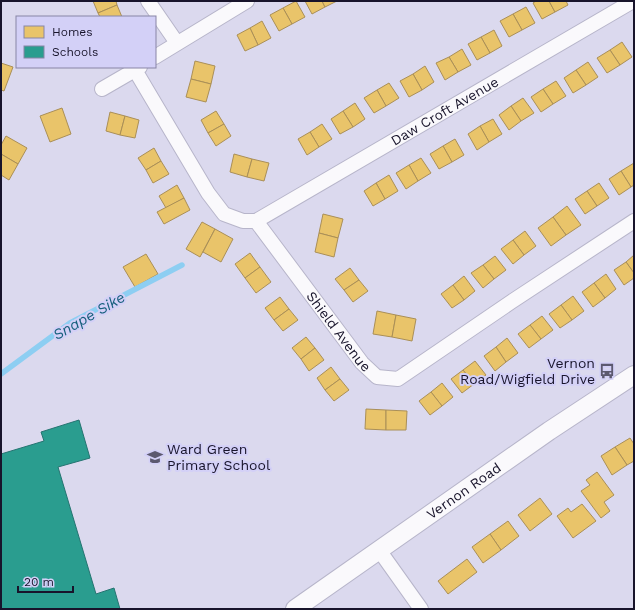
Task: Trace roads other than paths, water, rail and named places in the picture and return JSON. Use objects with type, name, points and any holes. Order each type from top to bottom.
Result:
[{"type":"street","points":[[148,1],[177,43]]},
{"type":"street","points":[[156,56],[246,1]]},
{"type":"street","name":"Daw Croft Avenue","points":[[256,221],[633,1]]},
{"type":"street","points":[[102,89],[138,68],[208,193],[224,214],[242,221],[256,221]]},
{"type":"street","name":"Shield Avenue","points":[[256,221],[362,363],[378,377],[398,380],[511,302],[634,221]]},
{"type":"street","name":"Vernon Road","points":[[295,609],[549,431],[634,375]]},
{"type":"street","points":[[379,550],[421,609]]},
{"type":"waterway","name":"Snape Sike","points":[[1,374],[70,323],[182,265]]},
{"type":"place","name":"Vernon Road/Wigfield Drive","points":[[607,371]]},
{"type":"place","name":"Ward Green Primary School","points":[[155,457]]}]
